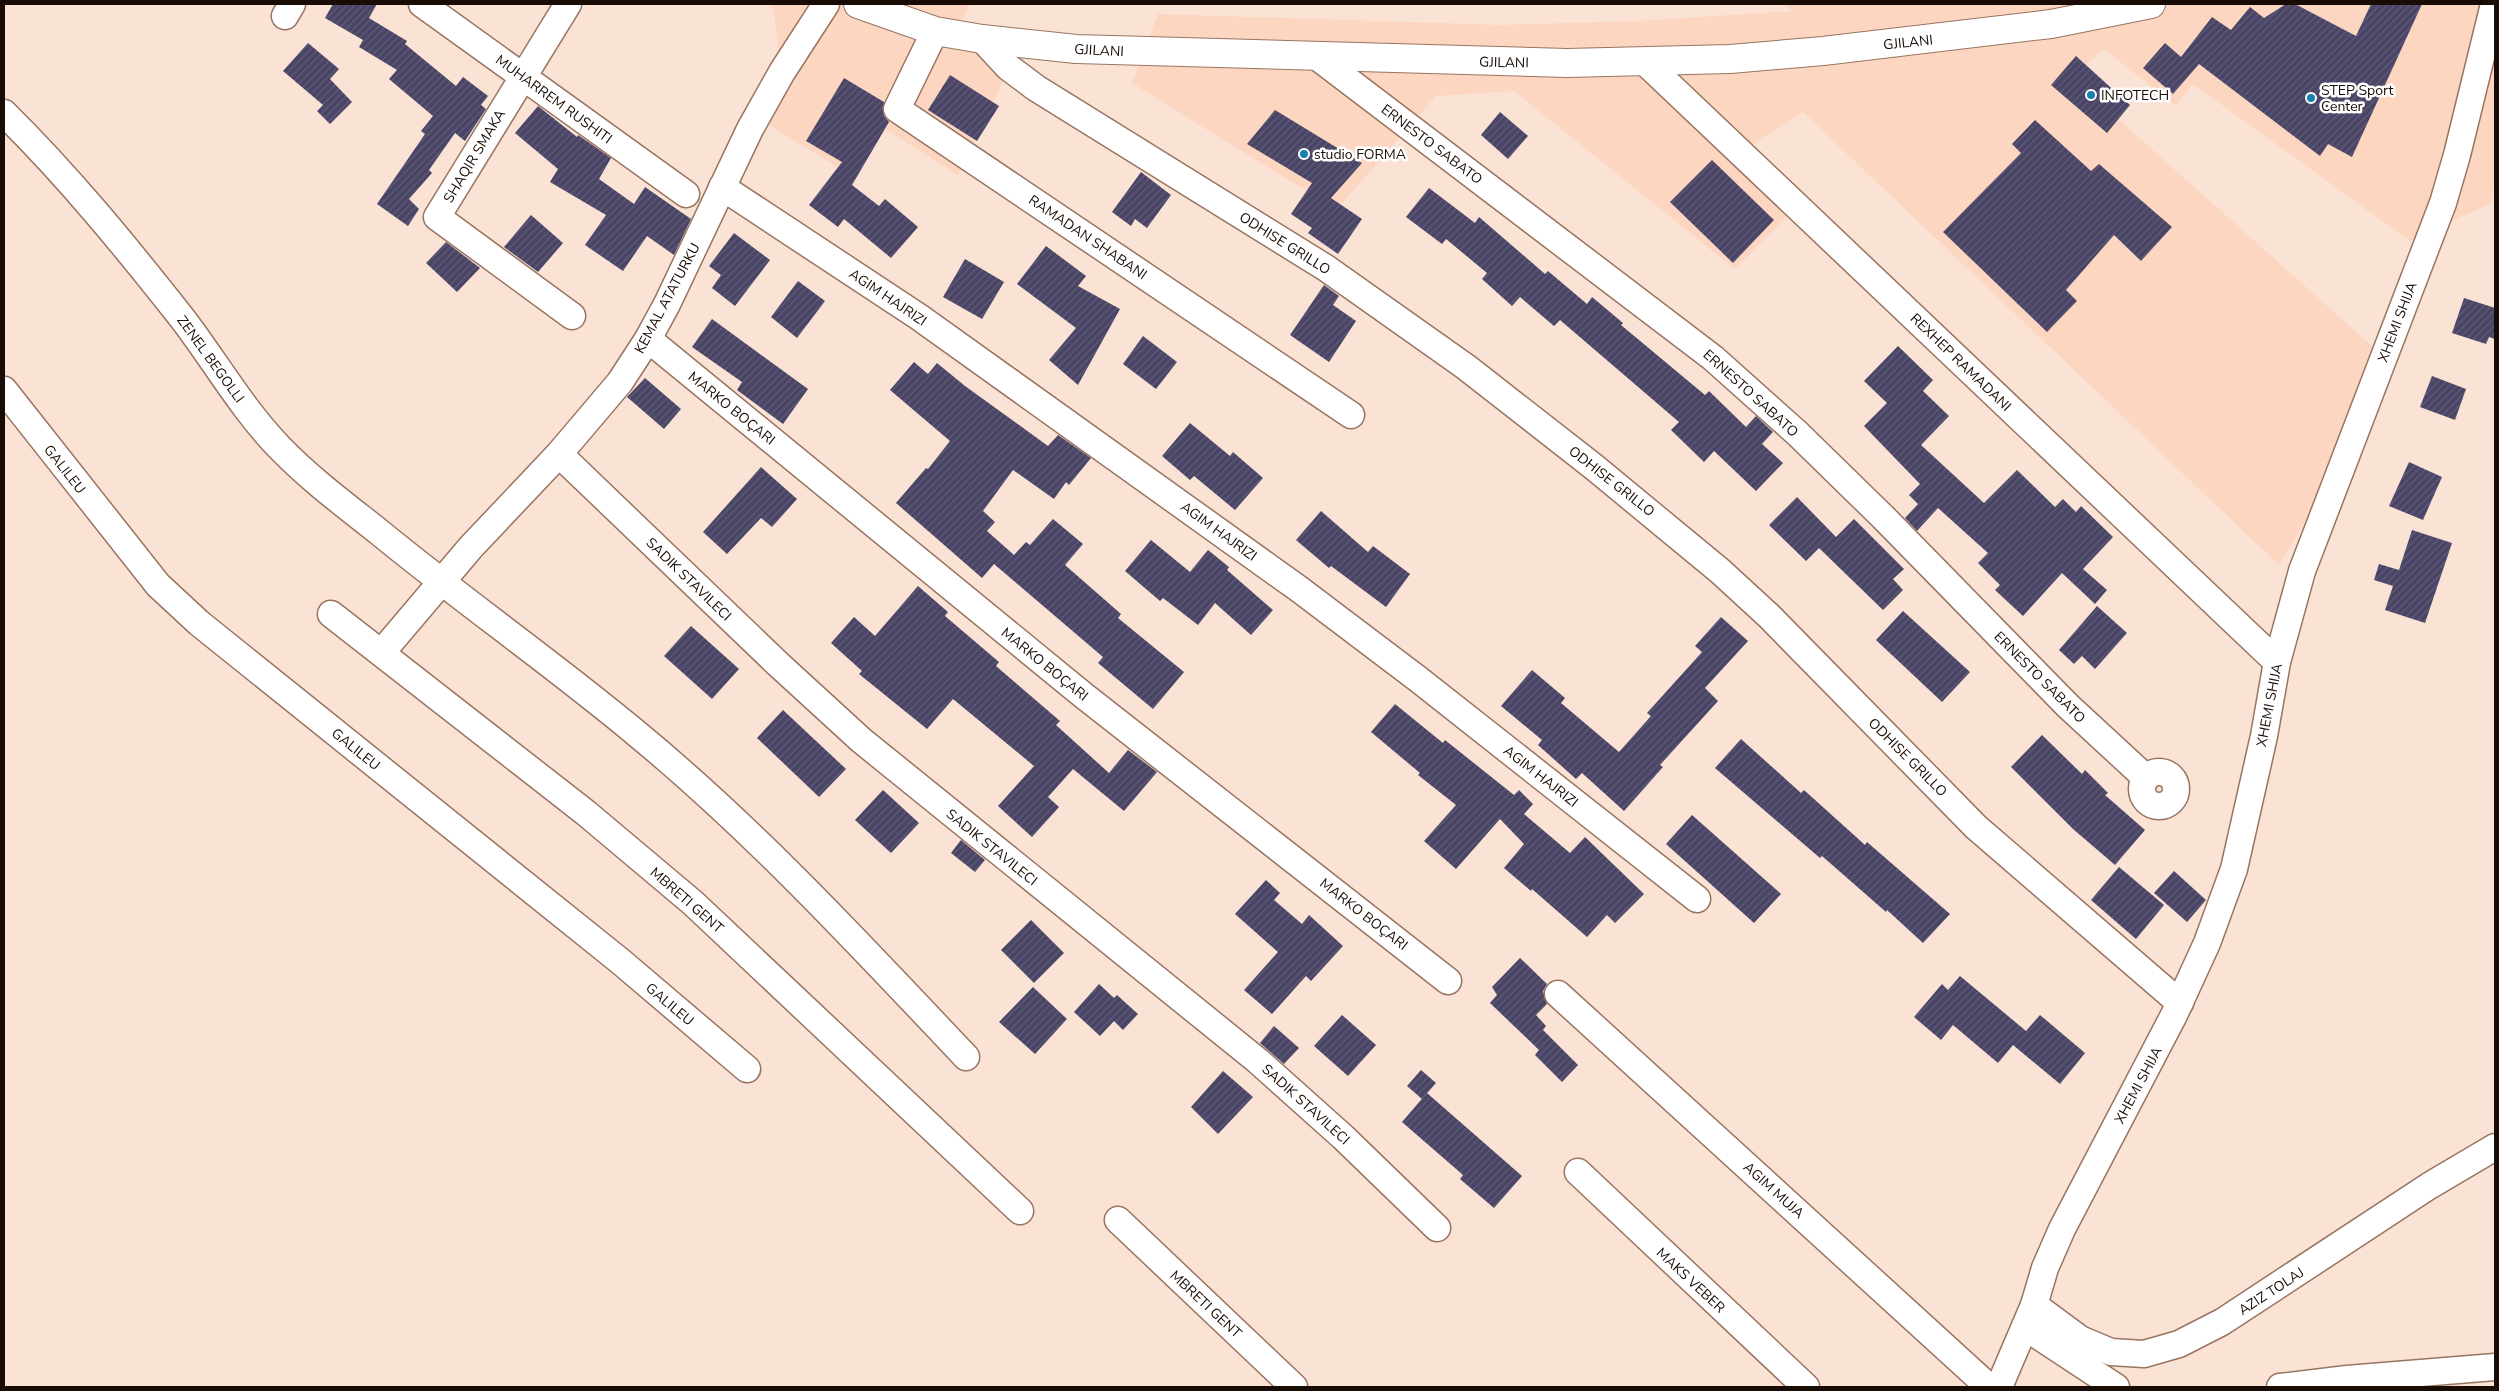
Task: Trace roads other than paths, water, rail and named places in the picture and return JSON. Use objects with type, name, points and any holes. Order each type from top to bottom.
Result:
[{"type":"main road","name":"GJILANI","points":[[858,4],[935,31],[982,39],[1076,49],[1488,61],[1645,62],[1730,59],[1934,39],[2051,24],[2151,4]]},
{"type":"street","name":"MUHARREM RUSHITI","points":[[422,4],[686,194]]},
{"type":"street","name":"SHAQIR SMAKA","points":[[568,4],[437,217],[572,316]]},
{"type":"street","name":"KEMAL ATATURKU","points":[[382,652],[440,583],[559,454],[620,382],[648,339],[750,129],[782,72],[826,4]]},
{"type":"street","name":"XHEMI SHIJA","points":[[1998,1387],[2029,1316],[2045,1268],[2062,1229],[2180,1003],[2207,942],[2234,869],[2264,736],[2277,662],[2302,571],[2443,203],[2457,155],[2494,4]]},
{"type":"street","name":"RAMADAN SHABANI","points":[[935,31],[897,109],[1351,415]]},
{"type":"street","name":"ODHISE GRILLO","points":[[982,39],[1008,67],[1036,88],[1326,268],[1399,318],[1466,367],[1651,512],[1769,616],[1976,827],[2180,1003]]},
{"type":"street","name":"ERNESTO SABATO","points":[[1316,56],[1713,358],[1855,489],[2068,706],[2146,778]]},
{"type":"street","name":"REXHEP RAMADANI","points":[[1645,62],[2277,662]]},
{"type":"street","name":"ZENEL BEGOLLI","points":[[4,113],[94,212],[184,321],[244,406],[281,449],[334,496],[440,583]]},
{"type":"street","name":"AGIM HAJRIZI","points":[[722,187],[919,317],[1299,589],[1418,679],[1697,899]]},
{"type":"street","name":"MARKO BOÇARI","points":[[648,339],[1083,695],[1448,981]]},
{"type":"street","name":"GALILEU","points":[[4,390],[158,585],[199,623],[620,961],[747,1068]]},
{"type":"street","name":"SADIK STAVILECI","points":[[559,454],[778,664],[861,740],[1258,1061],[1343,1137],[1437,1228]]},
{"type":"street","points":[[440,583],[544,658],[639,735],[726,811],[807,890],[966,1057]]},
{"type":"street","name":"MBRETI GENT","points":[[332,614],[586,813],[693,904],[1020,1212]]},
{"type":"street","name":"AGIM MUJA","points":[[1558,994],[1988,1387]]},
{"type":"street","name":"AZIZ TOLAJ","points":[[2029,1316],[2111,1352],[2144,1354],[2179,1344],[2222,1322],[2429,1186],[2495,1147]]},
{"type":"street","name":"MAKS VEBER","points":[[1578,1172],[1806,1387]]},
{"type":"street","name":"MBRETI GENT","points":[[1118,1220],[1294,1387]]},
{"type":"street","points":[[2029,1316],[2116,1387]]},
{"type":"street","points":[[2280,1387],[2495,1367]]},
{"type":"place","name":"INFOTECH","points":[[2091,95]]},
{"type":"place","name":"STEP Sport Center","points":[[2311,98]]},
{"type":"place","name":"studio FORMA","points":[[1304,154]]}]
